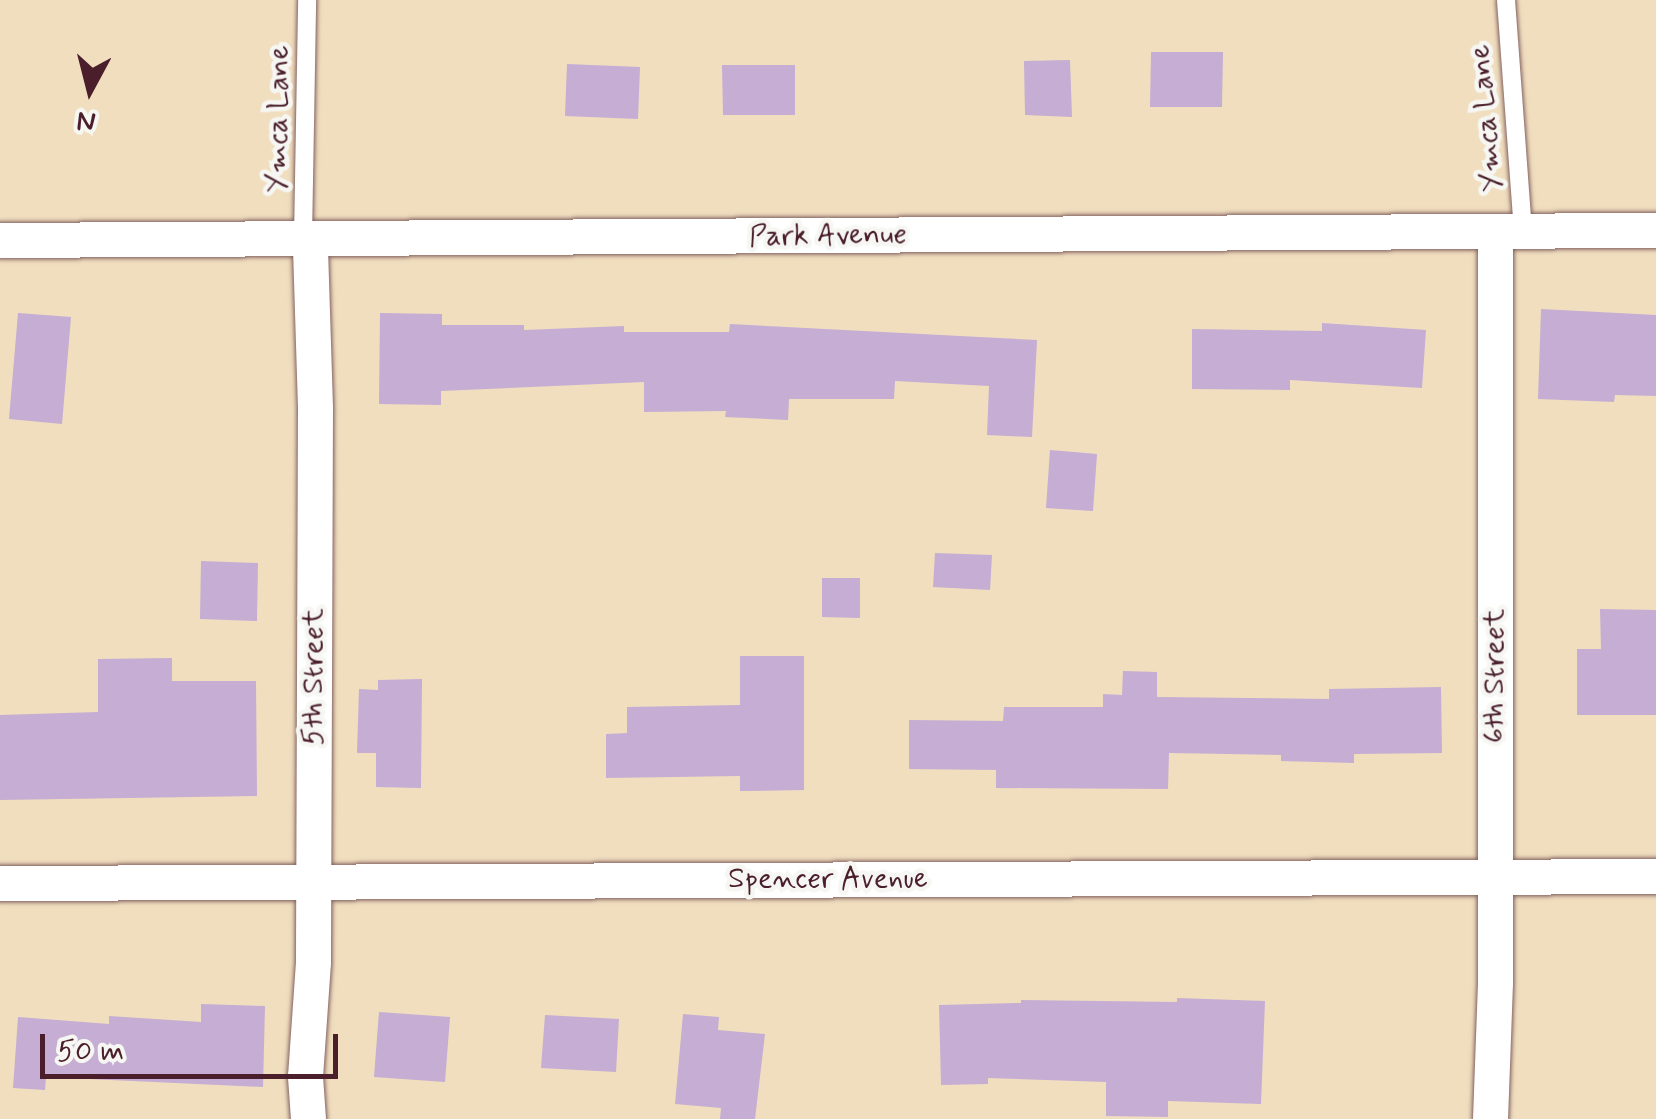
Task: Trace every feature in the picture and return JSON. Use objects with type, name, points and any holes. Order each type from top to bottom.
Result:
[{"type":"street","name":"Park Avenue","points":[[0,240],[1656,230]]},
{"type":"street","name":"6th Street","points":[[1490,1119],[1495,983],[1498,280],[1509,232]]},
{"type":"street","name":"5th Street","points":[[303,238],[310,248],[315,408],[313,893],[305,1076],[308,1119]]},
{"type":"street","name":"Spencer Avenue","points":[[1493,889],[1656,876]]},
{"type":"street","name":"Spencer Avenue","points":[[0,883],[313,893]]},
{"type":"street","name":"Spencer Avenue","points":[[0,905],[313,893],[1493,889],[1656,900]]},
{"type":"lane","name":"Ymca Lane","points":[[303,238],[308,0]]},
{"type":"lane","name":"Ymca Lane","points":[[1506,0],[1509,232]]},
{"type":"building","points":[[1151,52],[1223,52],[1222,107],[1150,107]]},
{"type":"building","points":[[1070,60],[1072,117],[1025,115],[1024,61]]},
{"type":"building","points":[[567,64],[640,67],[638,119],[565,116]]},
{"type":"building","points":[[722,65],[795,65],[795,115],[723,115]]},
{"type":"building","points":[[1541,309],[1656,315],[1656,396],[1615,395],[1614,402],[1538,399]]},
{"type":"building","points":[[18,313],[71,317],[62,424],[9,419]]},
{"type":"building","points":[[380,313],[442,314],[442,325],[524,325],[524,330],[624,326],[624,332],[729,332],[730,324],[1037,340],[1032,437],[987,435],[989,386],[895,381],[894,399],[789,399],[788,420],[725,417],[726,411],[644,412],[644,382],[441,391],[441,405],[379,404]]},
{"type":"building","points":[[1322,323],[1426,330],[1422,388],[1290,380],[1290,390],[1192,389],[1192,329],[1322,331]]},
{"type":"building","points":[[1050,450],[1097,454],[1093,511],[1046,508]]},
{"type":"building","points":[[935,553],[992,555],[990,590],[933,587]]},
{"type":"building","points":[[201,561],[258,563],[257,621],[200,619]]},
{"type":"building","points":[[822,578],[860,578],[860,618],[822,617]]},
{"type":"building","points":[[1600,609],[1656,610],[1656,715],[1577,715],[1577,649],[1601,649]]},
{"type":"building","points":[[740,656],[804,656],[804,790],[740,791],[740,776],[606,778],[606,734],[627,733],[627,707],[740,705]]},
{"type":"building","points":[[172,658],[172,681],[256,681],[257,796],[0,800],[0,715],[98,712],[98,659]]},
{"type":"building","points":[[1123,671],[1157,672],[1157,697],[1329,699],[1329,689],[1441,687],[1442,753],[1354,754],[1354,763],[1281,761],[1281,755],[1169,753],[1168,789],[996,788],[996,770],[909,769],[909,720],[1003,721],[1004,707],[1103,707],[1103,694],[1122,695]]},
{"type":"building","points":[[422,679],[421,788],[376,787],[376,753],[357,753],[359,689],[378,690],[378,680]]},
{"type":"building","points":[[1177,998],[1265,1001],[1261,1104],[1168,1101],[1168,1117],[1106,1116],[1106,1082],[988,1078],[988,1084],[941,1085],[939,1005],[1021,1000],[1177,1002]]},
{"type":"building","points":[[201,1004],[265,1006],[263,1087],[46,1077],[45,1090],[13,1088],[18,1017],[109,1024],[109,1016],[201,1022]]},
{"type":"building","points":[[379,1012],[450,1017],[445,1082],[374,1077]]},
{"type":"building","points":[[683,1014],[719,1017],[718,1030],[765,1034],[755,1119],[720,1119],[721,1108],[675,1104]]},
{"type":"building","points":[[545,1015],[619,1019],[616,1072],[541,1068]]}]
